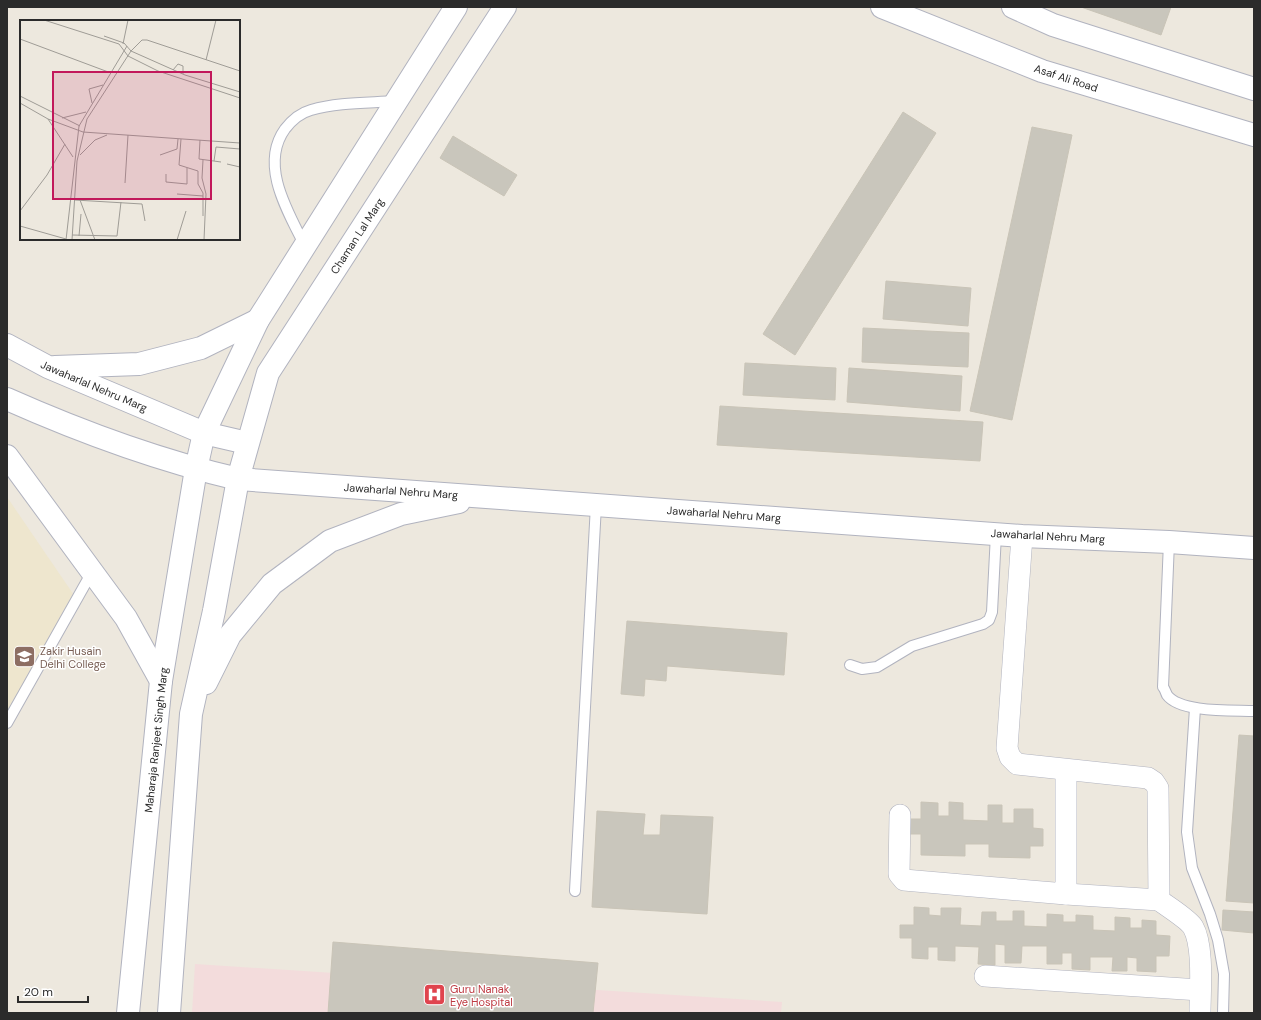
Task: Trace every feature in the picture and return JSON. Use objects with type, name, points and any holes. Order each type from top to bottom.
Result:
[{"type":"main road","points":[[196,469],[204,432],[258,320],[456,7]]},
{"type":"main road","name":"Chaman Lal Marg","points":[[238,479],[268,373],[505,7]]},
{"type":"main road","name":"Asaf Ali Road","points":[[882,7],[1042,71],[1254,135]]},
{"type":"main road","points":[[1013,7],[1034,12],[1053,25],[1254,88]]},
{"type":"main road","points":[[48,367],[139,364],[201,348],[258,320]]},
{"type":"main road","name":"Jawaharlal Nehru Marg","points":[[7,345],[48,367],[204,432],[247,443]]},
{"type":"main road","name":"Jawaharlal Nehru Marg","points":[[7,399],[51,418],[196,469],[238,479],[1022,536],[1169,542],[1254,548]]},
{"type":"main road","points":[[7,456],[126,618],[161,681]]},
{"type":"main road","name":"Maharaja Ranjeet Singh Marg","points":[[128,1013],[161,681],[196,469]]},
{"type":"main road","points":[[169,1013],[190,714],[214,611],[238,479]]},
{"type":"main road","points":[[190,714],[230,635],[272,584],[330,542],[401,514],[482,497]]},
{"type":"street","points":[[1022,536],[1008,748],[1010,757],[1017,764],[1066,771],[1148,778],[1154,782],[1158,788],[1159,900]]},
{"type":"street","points":[[1066,771],[1066,894]]},
{"type":"street","points":[[900,815],[899,874],[904,880],[1066,894],[1159,900],[1192,926],[1196,935],[1201,967],[1200,1013]]},
{"type":"street","points":[[985,976],[1200,990]]},
{"type":"lane","points":[[305,246],[285,206],[277,180],[274,156],[282,134],[293,119],[310,110],[339,105],[396,102]]},
{"type":"lane","points":[[575,891],[596,505]]},
{"type":"lane","points":[[850,665],[862,669],[877,667],[907,648],[983,624],[989,620],[992,612],[996,534]]},
{"type":"lane","points":[[1169,542],[1164,687],[1168,696],[1176,702],[1195,708],[1254,711]]},
{"type":"lane","points":[[7,723],[92,572]]},
{"type":"lane","points":[[1195,708],[1187,832],[1192,868],[1210,914],[1218,940],[1224,974],[1223,1013]]},
{"type":"shaded area","name":"Zakir Husain Delhi College","points":[[7,497],[78,601],[7,713]]},
{"type":"shaded area","name":"Guru Nanak Eye Hospital","points":[[195,964],[782,1002],[781,1013],[192,1013]]},
{"type":"building","points":[[1081,7],[1171,7],[1161,35]]},
{"type":"building","points":[[903,112],[936,133],[795,355],[763,334]]},
{"type":"building","points":[[1032,127],[1072,135],[1012,420],[970,411]]},
{"type":"building","points":[[453,136],[517,175],[504,196],[440,158]]},
{"type":"building","points":[[886,281],[971,288],[968,326],[883,319]]},
{"type":"building","points":[[863,328],[969,333],[968,367],[862,362]]},
{"type":"building","points":[[745,363],[836,368],[835,400],[743,395]]},
{"type":"building","points":[[849,368],[962,376],[960,411],[847,402]]},
{"type":"building","points":[[720,406],[983,422],[980,461],[717,445]]},
{"type":"building","points":[[627,621],[787,633],[784,675],[667,666],[666,681],[645,679],[644,696],[621,694]]},
{"type":"building","points":[[1239,735],[1254,736],[1254,903],[1226,901]]},
{"type":"building","points":[[921,802],[938,803],[938,816],[949,816],[949,802],[963,803],[963,820],[988,821],[988,805],[1002,805],[1002,823],[1014,823],[1014,809],[1033,809],[1033,828],[1043,829],[1043,846],[1030,846],[1030,858],[989,857],[989,844],[965,844],[965,856],[921,855],[921,834],[908,834],[908,819],[921,819]]},
{"type":"building","points":[[597,811],[645,814],[643,835],[660,835],[661,815],[713,817],[707,914],[592,907]]},
{"type":"building","points":[[914,907],[929,908],[929,915],[941,916],[941,908],[961,908],[960,925],[981,926],[982,912],[996,912],[996,921],[1013,921],[1013,911],[1024,911],[1024,926],[1047,927],[1047,914],[1063,915],[1063,922],[1076,922],[1076,915],[1093,916],[1093,930],[1115,931],[1115,917],[1130,918],[1130,928],[1142,928],[1142,920],[1156,921],[1156,935],[1170,936],[1169,956],[1156,956],[1156,972],[1137,971],[1137,958],[1127,957],[1127,971],[1112,971],[1113,957],[1090,957],[1090,970],[1072,969],[1072,953],[1062,953],[1062,964],[1047,964],[1047,946],[1022,946],[1021,963],[1005,963],[1005,945],[995,944],[995,965],[978,964],[979,947],[955,946],[955,961],[938,960],[938,947],[928,947],[928,959],[912,958],[912,938],[900,938],[900,925],[914,925]]},
{"type":"building","points":[[1223,910],[1254,912],[1254,933],[1222,930]]},
{"type":"building","points":[[333,942],[598,963],[593,1013],[328,1013]]},
{"type":"place","name":"Zakir Husain Delhi College","points":[[25,657]]},
{"type":"place","name":"Guru Nanak Eye Hospital","points":[[434,995]]}]
